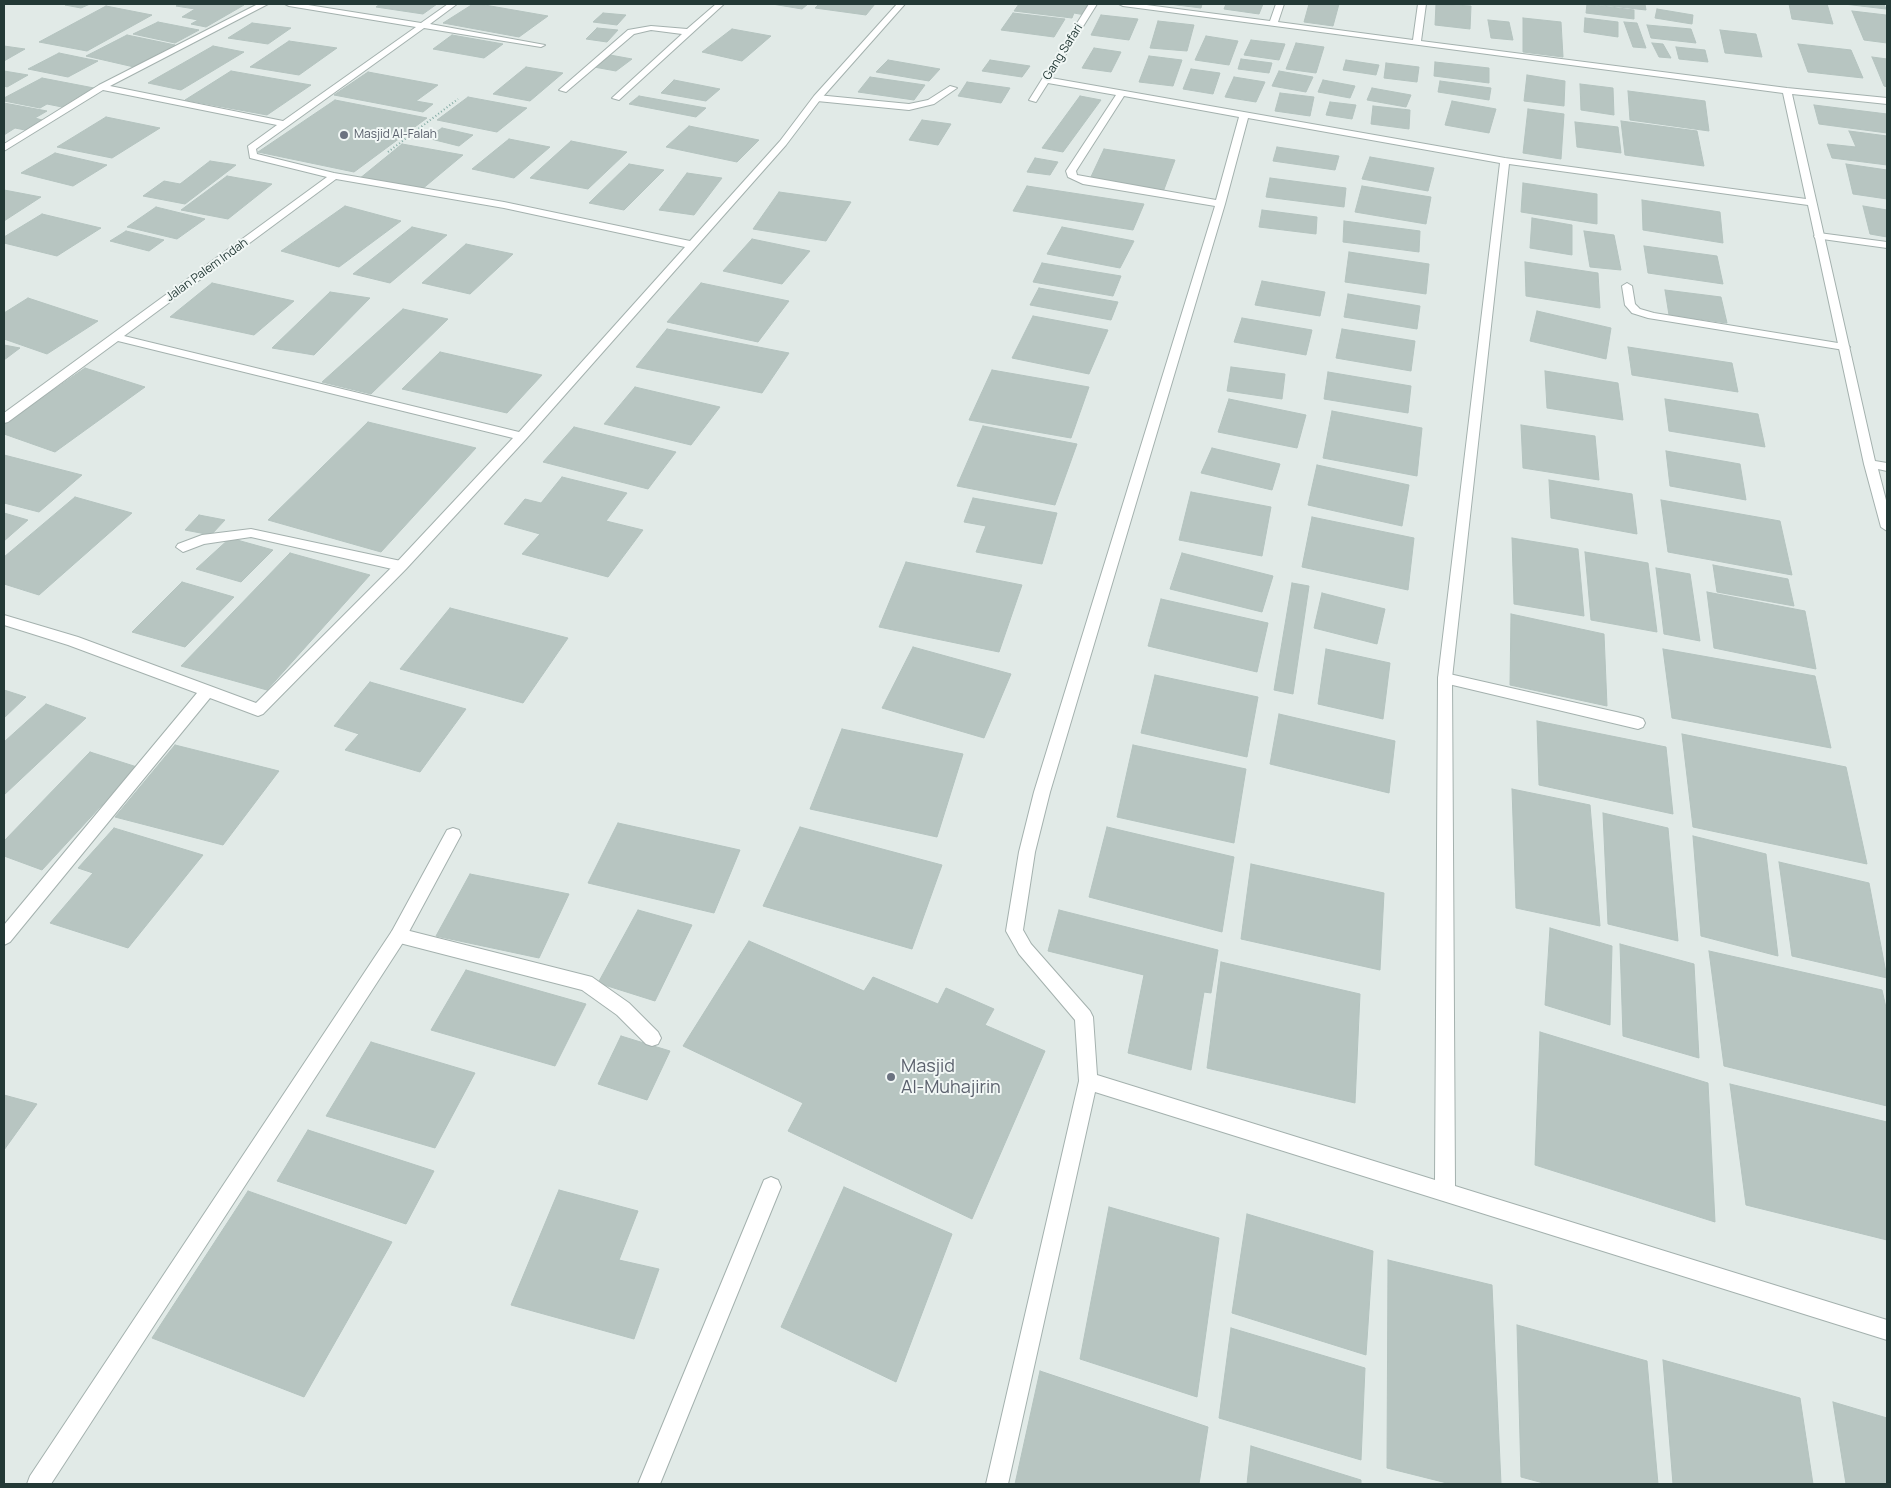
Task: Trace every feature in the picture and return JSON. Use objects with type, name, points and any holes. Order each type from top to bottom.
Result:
[{"type":"street","points":[[4,148],[102,87],[264,4]]},
{"type":"street","points":[[289,4],[424,24],[541,45]]},
{"type":"street","points":[[453,4],[251,148],[252,156],[352,180],[504,206],[692,245]]},
{"type":"street","points":[[616,98],[720,4]]},
{"type":"street","points":[[4,620],[73,641],[258,710],[401,566],[522,436],[783,143],[817,98],[901,4]]},
{"type":"street","name":"Gang Safari","points":[[1033,100],[1093,4]]},
{"type":"street","points":[[1123,4],[1417,40],[1887,102]]},
{"type":"street","points":[[1274,22],[1280,4]]},
{"type":"street","points":[[1417,40],[1422,4]]},
{"type":"street","points":[[563,90],[631,32],[651,28],[691,32]]},
{"type":"street","points":[[1045,80],[1505,161],[1810,203]]},
{"type":"street","points":[[102,87],[285,124]]},
{"type":"street","points":[[817,98],[909,107],[931,102],[953,88]]},
{"type":"street","points":[[1786,90],[1870,464],[1887,527]]},
{"type":"street","points":[[1121,94],[1071,170],[1073,177],[1083,181],[1220,204]]},
{"type":"street","points":[[997,1484],[1088,1081],[1084,1017],[1025,949],[1014,931],[1027,852],[1042,792],[1220,204],[1244,115]]},
{"type":"street","points":[[1445,1193],[1445,678],[1505,161]]},
{"type":"street","name":"Jalan Palem Indah","points":[[4,418],[116,338],[334,176]]},
{"type":"street","points":[[1819,236],[1887,245]]},
{"type":"street","points":[[1627,286],[1630,305],[1636,310],[1652,316],[1844,347]]},
{"type":"street","points":[[116,338],[522,436]]},
{"type":"street","points":[[1870,464],[1887,467]]},
{"type":"street","points":[[183,547],[202,540],[251,533],[401,566]]},
{"type":"street","points":[[1445,678],[1638,723]]},
{"type":"street","points":[[4,937],[207,692]]},
{"type":"street","points":[[38,1484],[398,936],[453,835]]},
{"type":"street","points":[[398,936],[586,983],[623,1009],[652,1038]]},
{"type":"street","points":[[1088,1081],[1887,1330]]},
{"type":"street","points":[[650,1484],[771,1187]]},
{"type":"path","points":[[352,180],[458,99]]},
{"type":"building","points":[[90,4],[81,8],[65,5]]},
{"type":"building","points":[[180,4],[244,5],[206,27],[191,24],[198,20],[182,17],[195,9],[176,6]]},
{"type":"building","points":[[380,4],[437,4],[423,14],[376,7]]},
{"type":"building","points":[[473,4],[548,16],[519,37],[443,23]]},
{"type":"building","points":[[772,4],[808,4],[802,9]]},
{"type":"building","points":[[819,4],[875,4],[866,15],[815,8]]},
{"type":"building","points":[[1019,4],[1090,5],[1085,15],[1074,13],[1072,18],[1014,11]]},
{"type":"building","points":[[1169,4],[1202,4],[1201,8]]},
{"type":"building","points":[[1226,4],[1263,4],[1259,14],[1224,9]]},
{"type":"building","points":[[1309,4],[1339,4],[1333,26],[1304,22]]},
{"type":"building","points":[[1436,4],[1471,6],[1470,29],[1435,25]]},
{"type":"building","points":[[1587,4],[1634,10],[1634,19],[1586,13]]},
{"type":"building","points":[[1645,4],[1646,10],[1601,5]]},
{"type":"building","points":[[1789,4],[1827,4],[1833,24],[1792,19]]},
{"type":"building","points":[[1844,4],[1884,4],[1886,9]]},
{"type":"building","points":[[106,6],[152,15],[87,51],[39,42]]},
{"type":"building","points":[[1657,9],[1693,15],[1692,24],[1655,18]]},
{"type":"building","points":[[1852,11],[1886,15],[1887,43],[1864,40]]},
{"type":"building","points":[[603,13],[626,15],[617,25],[593,22]]},
{"type":"building","points":[[1013,13],[1065,19],[1054,37],[1001,30]]},
{"type":"building","points":[[1101,15],[1138,19],[1129,40],[1091,35]]},
{"type":"building","points":[[1523,18],[1561,22],[1563,57],[1523,52]]},
{"type":"building","points":[[1585,18],[1618,22],[1618,37],[1584,32]]},
{"type":"building","points":[[1488,20],[1509,22],[1513,40],[1491,38]]},
{"type":"building","points":[[1158,21],[1194,25],[1187,51],[1150,48]]},
{"type":"building","points":[[158,22],[199,30],[175,43],[133,34]]},
{"type":"building","points":[[1624,22],[1637,23],[1646,48],[1633,47]]},
{"type":"building","points":[[252,23],[291,28],[268,44],[228,38]]},
{"type":"building","points":[[1647,25],[1691,29],[1696,43],[1651,38]]},
{"type":"building","points":[[597,28],[618,30],[607,42],[586,39]]},
{"type":"building","points":[[732,29],[771,36],[742,61],[702,52]]},
{"type":"building","points":[[1720,30],[1756,34],[1762,57],[1725,53]]},
{"type":"building","points":[[127,35],[175,45],[134,67],[86,56]]},
{"type":"building","points":[[452,35],[503,44],[484,58],[433,49]]},
{"type":"building","points":[[1206,36],[1238,41],[1229,65],[1195,60]]},
{"type":"building","points":[[1251,40],[1285,44],[1279,60],[1244,55]]},
{"type":"building","points":[[289,41],[337,48],[299,75],[250,67]]},
{"type":"building","points":[[1296,43],[1324,47],[1316,73],[1286,69]]},
{"type":"building","points":[[1652,43],[1663,44],[1671,58],[1659,57]]},
{"type":"building","points":[[1798,44],[1851,50],[1863,78],[1808,72]]},
{"type":"building","points":[[4,46],[25,49],[4,61]]},
{"type":"building","points":[[213,46],[244,52],[181,90],[148,83]]},
{"type":"building","points":[[1676,47],[1705,50],[1708,62],[1679,59]]},
{"type":"building","points":[[1094,48],[1121,52],[1111,72],[1082,68]]},
{"type":"building","points":[[59,53],[98,61],[68,77],[28,69]]},
{"type":"building","points":[[610,55],[632,59],[616,71],[594,67]]},
{"type":"building","points":[[1149,56],[1182,60],[1173,86],[1139,82]]},
{"type":"building","points":[[1872,57],[1887,59],[1887,87],[1884,86]]},
{"type":"building","points":[[1241,59],[1272,63],[1269,73],[1238,69]]},
{"type":"building","points":[[888,60],[940,69],[929,81],[876,72]]},
{"type":"building","points":[[990,60],[1030,66],[1022,77],[982,71]]},
{"type":"building","points":[[1346,60],[1379,65],[1376,75],[1343,70]]},
{"type":"building","points":[[1435,62],[1489,68],[1489,83],[1434,76]]},
{"type":"building","points":[[1386,63],[1419,67],[1417,82],[1384,78]]},
{"type":"building","points":[[526,67],[563,73],[530,101],[493,94]]},
{"type":"building","points":[[1191,69],[1220,73],[1213,94],[1183,89]]},
{"type":"building","points":[[4,71],[28,75],[7,87],[4,86]]},
{"type":"building","points":[[231,71],[311,85],[267,115],[185,100]]},
{"type":"building","points":[[1279,71],[1313,77],[1306,92],[1272,86]]},
{"type":"building","points":[[368,72],[438,85],[416,101],[433,104],[423,112],[334,95]]},
{"type":"building","points":[[1527,75],[1565,81],[1564,106],[1524,101]]},
{"type":"building","points":[[870,77],[925,85],[914,100],[858,92]]},
{"type":"building","points":[[1234,77],[1265,82],[1256,102],[1225,97]]},
{"type":"building","points":[[42,78],[94,88],[62,107],[47,104],[40,108],[4,101],[4,98]]},
{"type":"building","points":[[674,80],[720,89],[706,101],[661,93]]},
{"type":"building","points":[[1323,80],[1355,86],[1350,98],[1318,92]]},
{"type":"building","points":[[1440,81],[1491,88],[1489,100],[1438,92]]},
{"type":"building","points":[[967,82],[1010,88],[1001,103],[958,96]]},
{"type":"building","points":[[1580,84],[1613,88],[1614,115],[1581,110]]},
{"type":"building","points":[[1372,88],[1411,95],[1406,107],[1367,100]]},
{"type":"building","points":[[1628,91],[1705,101],[1709,131],[1630,120]]},
{"type":"building","points":[[1280,93],[1314,97],[1310,116],[1275,111]]},
{"type":"building","points":[[639,96],[706,108],[696,117],[629,104]]},
{"type":"building","points":[[1080,96],[1101,100],[1063,152],[1042,148]]},
{"type":"building","points":[[468,97],[527,108],[497,132],[437,120]]},
{"type":"building","name":"Masjid Al-Falah","points":[[335,100],[427,118],[354,172],[258,152]]},
{"type":"building","points":[[1452,101],[1496,109],[1489,133],[1445,125]]},
{"type":"building","points":[[1330,102],[1356,105],[1352,119],[1326,115]]},
{"type":"building","points":[[4,103],[47,111],[35,118],[42,120],[25,130],[15,128],[4,135]]},
{"type":"building","points":[[1814,105],[1887,114],[1887,133],[1819,124]]},
{"type":"building","points":[[1373,106],[1410,110],[1409,129],[1371,124]]},
{"type":"building","points":[[1528,109],[1564,114],[1561,159],[1523,153]]},
{"type":"building","points":[[106,117],[160,128],[112,158],[57,147]]},
{"type":"building","points":[[922,120],[951,124],[938,145],[909,140]]},
{"type":"building","points":[[1621,121],[1697,131],[1704,166],[1625,155]]},
{"type":"building","points":[[1575,122],[1618,127],[1621,153],[1577,147]]},
{"type":"building","points":[[689,126],[759,140],[737,162],[666,147]]},
{"type":"building","points":[[442,128],[473,135],[459,146],[427,138]]},
{"type":"building","points":[[1849,131],[1887,136],[1887,165],[1832,158],[1827,144],[1856,147]]},
{"type":"building","points":[[509,139],[550,147],[514,178],[472,169]]},
{"type":"building","points":[[571,141],[627,152],[588,189],[530,178]]},
{"type":"building","points":[[402,144],[463,155],[421,190],[359,179]]},
{"type":"building","points":[[1277,147],[1339,156],[1335,170],[1273,161]]},
{"type":"building","points":[[1104,149],[1175,160],[1163,192],[1089,181]]},
{"type":"building","points":[[55,153],[107,165],[73,186],[21,173]]},
{"type":"building","points":[[1370,157],[1434,168],[1428,191],[1362,179]]},
{"type":"building","points":[[1035,158],[1058,162],[1050,175],[1027,172]]},
{"type":"building","points":[[210,161],[236,165],[185,204],[143,196],[164,181],[180,184]]},
{"type":"building","points":[[629,164],[664,170],[624,210],[589,203]]},
{"type":"building","points":[[1846,164],[1887,170],[1887,199],[1853,194]]},
{"type":"building","points":[[687,173],[722,178],[694,215],[659,210]]},
{"type":"building","points":[[227,176],[272,184],[228,219],[181,210]]},
{"type":"building","points":[[1270,178],[1346,188],[1344,207],[1266,197]]},
{"type":"building","points":[[1523,183],[1597,194],[1597,224],[1521,212]]},
{"type":"building","points":[[1027,186],[1144,204],[1133,230],[1013,211]]},
{"type":"building","points":[[1362,186],[1431,197],[1426,224],[1355,212]]},
{"type":"building","points":[[4,190],[41,197],[4,221]]},
{"type":"building","points":[[779,192],[851,202],[826,241],[753,229]]},
{"type":"building","points":[[1642,200],[1720,212],[1723,243],[1643,230]]},
{"type":"building","points":[[345,206],[401,221],[339,267],[281,251]]},
{"type":"building","points":[[1863,206],[1887,210],[1887,237],[1870,234]]},
{"type":"building","points":[[156,207],[205,219],[177,239],[127,227]]},
{"type":"building","points":[[1262,210],[1317,217],[1316,234],[1259,227]]},
{"type":"building","points":[[42,214],[101,228],[57,256],[4,243],[4,237]]},
{"type":"building","points":[[1532,218],[1572,225],[1572,255],[1530,248]]},
{"type":"building","points":[[1344,221],[1420,231],[1419,252],[1343,242]]},
{"type":"building","points":[[412,227],[447,235],[390,283],[353,274]]},
{"type":"building","points":[[1062,227],[1134,241],[1120,268],[1047,254]]},
{"type":"building","points":[[126,231],[164,240],[149,251],[110,241]]},
{"type":"building","points":[[1584,231],[1614,235],[1621,270],[1590,267]]},
{"type":"building","points":[[752,239],[810,251],[782,284],[723,271]]},
{"type":"building","points":[[466,244],[513,254],[470,294],[422,283]]},
{"type":"building","points":[[1644,246],[1717,256],[1723,284],[1648,273]]},
{"type":"building","points":[[1349,252],[1429,264],[1426,294],[1345,282]]},
{"type":"building","points":[[1525,262],[1598,273],[1600,308],[1526,296]]},
{"type":"building","points":[[1042,263],[1121,276],[1113,296],[1033,282]]},
{"type":"building","points":[[1262,281],[1325,292],[1320,316],[1255,305]]},
{"type":"building","points":[[212,283],[294,301],[254,335],[170,317]]},
{"type":"building","points":[[701,283],[789,301],[758,342],[667,322]]},
{"type":"building","points":[[1039,288],[1118,302],[1111,320],[1030,305]]},
{"type":"building","points":[[1665,290],[1721,297],[1727,323],[1669,315]]},
{"type":"building","points":[[330,292],[370,298],[314,355],[272,348]]},
{"type":"building","points":[[1348,294],[1420,306],[1417,329],[1344,317]]},
{"type":"building","points":[[28,298],[98,321],[47,354],[4,339],[4,313]]},
{"type":"building","points":[[403,309],[448,319],[371,394],[322,382]]},
{"type":"building","points":[[1537,311],[1611,328],[1606,359],[1530,341]]},
{"type":"building","points":[[1033,316],[1108,330],[1089,374],[1012,358]]},
{"type":"building","points":[[1242,318],[1312,330],[1306,355],[1234,342]]},
{"type":"building","points":[[667,329],[789,353],[762,393],[636,367]]},
{"type":"building","points":[[1342,329],[1415,341],[1411,371],[1336,358]]},
{"type":"building","points":[[4,345],[20,348],[4,360]]},
{"type":"building","points":[[1628,347],[1732,363],[1738,392],[1632,375]]},
{"type":"building","points":[[440,352],[542,375],[507,413],[402,389]]},
{"type":"building","points":[[1231,367],[1285,374],[1282,399],[1227,391]]},
{"type":"building","points":[[85,368],[145,387],[55,452],[4,434],[4,424]]},
{"type":"building","points":[[992,370],[1089,387],[1071,438],[969,420]]},
{"type":"building","points":[[1545,371],[1618,383],[1623,420],[1547,408]]},
{"type":"building","points":[[1328,372],[1411,386],[1408,413],[1324,399]]},
{"type":"building","points":[[635,387],[720,407],[691,445],[604,424]]},
{"type":"building","points":[[1229,399],[1306,415],[1297,448],[1218,432]]},
{"type":"building","points":[[1665,399],[1758,414],[1765,447],[1669,431]]},
{"type":"building","points":[[1332,411],[1422,428],[1417,476],[1323,458]]},
{"type":"building","points":[[368,422],[476,448],[381,552],[268,520]]},
{"type":"building","points":[[1521,425],[1595,436],[1599,480],[1523,468]]},
{"type":"building","points":[[983,426],[1077,444],[1055,505],[957,486]]},
{"type":"building","points":[[574,427],[676,452],[648,489],[543,462]]},
{"type":"building","points":[[1212,448],[1280,464],[1272,490],[1201,473]]},
{"type":"building","points":[[1666,451],[1740,464],[1746,500],[1670,486]]},
{"type":"building","points":[[4,455],[82,475],[39,512],[4,503]]},
{"type":"building","points":[[1317,465],[1409,485],[1402,526],[1308,505]]},
{"type":"building","points":[[562,477],[627,493],[606,521],[643,530],[608,577],[522,554],[540,534],[504,524],[525,499],[541,503]]},
{"type":"building","points":[[1549,480],[1632,494],[1637,534],[1551,518]]},
{"type":"building","points":[[1191,492],[1271,507],[1262,556],[1179,540]]},
{"type":"building","points":[[75,497],[132,513],[39,595],[4,584],[4,557]]},
{"type":"building","points":[[973,498],[1057,513],[1042,564],[976,552],[986,526],[964,522]]},
{"type":"building","points":[[1661,500],[1780,521],[1792,575],[1668,552]]},
{"type":"building","points":[[4,513],[28,520],[4,541]]},
{"type":"building","points":[[199,515],[225,520],[211,535],[185,530]]},
{"type":"building","points":[[1312,517],[1414,538],[1408,590],[1302,567]]},
{"type":"building","points":[[230,538],[273,550],[241,582],[196,569]]},
{"type":"building","points":[[1512,538],[1578,549],[1584,616],[1514,604]]},
{"type":"building","points":[[1585,552],[1648,563],[1657,632],[1591,620]]},
{"type":"building","points":[[290,553],[370,575],[267,690],[181,666]]},
{"type":"building","points":[[1182,553],[1273,576],[1262,612],[1170,589]]},
{"type":"building","points":[[906,562],[1022,585],[999,652],[879,627]]},
{"type":"building","points":[[1713,565],[1788,579],[1794,606],[1717,592]]},
{"type":"building","points":[[1656,568],[1690,574],[1700,641],[1664,634]]},
{"type":"building","points":[[182,582],[234,597],[185,647],[132,632]]},
{"type":"building","points":[[1292,583],[1309,586],[1293,694],[1274,690]]},
{"type":"building","points":[[1707,592],[1805,611],[1816,669],[1714,648]]},
{"type":"building","points":[[1322,593],[1385,609],[1377,644],[1314,628]]},
{"type":"building","points":[[1161,599],[1268,623],[1257,672],[1148,646]]},
{"type":"building","points":[[450,608],[568,638],[523,703],[400,669]]},
{"type":"building","points":[[1511,614],[1604,634],[1607,706],[1510,685]]},
{"type":"building","points":[[913,647],[1011,674],[984,738],[882,708]]},
{"type":"building","points":[[1326,649],[1390,663],[1383,719],[1318,704]]},
{"type":"building","points":[[1663,649],[1815,676],[1831,748],[1672,718]]},
{"type":"building","points":[[1155,675],[1258,697],[1247,757],[1141,733]]},
{"type":"building","points":[[370,682],[466,709],[420,772],[345,750],[359,734],[334,726]]},
{"type":"building","points":[[4,690],[26,697],[4,718]]},
{"type":"building","points":[[46,704],[86,718],[4,795],[4,742]]},
{"type":"building","points":[[1279,714],[1395,741],[1389,793],[1270,764]]},
{"type":"building","points":[[1537,721],[1666,747],[1673,814],[1539,785]]},
{"type":"building","points":[[842,729],[963,754],[937,837],[810,809]]},
{"type":"building","points":[[1682,734],[1846,767],[1867,864],[1693,827]]},
{"type":"building","points":[[175,745],[279,771],[223,845],[115,817]]},
{"type":"building","points":[[1133,745],[1246,769],[1234,843],[1117,817]]},
{"type":"building","points":[[90,752],[137,767],[42,870],[4,856],[4,841]]},
{"type":"building","points":[[1512,789],[1590,805],[1600,926],[1516,908]]},
{"type":"building","points":[[1603,813],[1668,828],[1678,941],[1608,924]]},
{"type":"building","points":[[618,823],[740,850],[714,913],[588,883]]},
{"type":"building","points":[[800,827],[942,865],[912,949],[763,906]]},
{"type":"building","points":[[1107,827],[1234,857],[1222,932],[1089,897]]},
{"type":"building","points":[[114,828],[203,855],[128,948],[50,923],[93,873],[78,868]]},
{"type":"building","points":[[1693,836],[1766,854],[1778,956],[1701,936]]},
{"type":"building","points":[[1779,862],[1869,883],[1887,978],[1792,956]]},
{"type":"building","points":[[1251,864],[1384,893],[1380,970],[1241,939]]},
{"type":"building","points":[[470,874],[569,894],[539,958],[436,936]]},
{"type":"building","points":[[638,910],[692,925],[655,1001],[598,983]]},
{"type":"building","points":[[1059,910],[1218,950],[1211,993],[1204,992],[1191,1070],[1128,1053],[1144,975],[1048,951]]},
{"type":"building","points":[[1550,928],[1612,946],[1610,1025],[1545,1005]]},
{"type":"building","name":"Masjid Al-Muhajirin","points":[[749,941],[864,991],[873,977],[938,1004],[946,988],[994,1009],[985,1025],[1045,1051],[972,1219],[788,1131],[803,1103],[683,1046]]},
{"type":"building","points":[[1620,944],[1694,964],[1699,1058],[1623,1036]]},
{"type":"building","points":[[1709,951],[1882,990],[1887,1012],[1887,1106],[1724,1066]]},
{"type":"building","points":[[1221,962],[1360,994],[1355,1103],[1207,1068]]},
{"type":"building","points":[[466,970],[586,1004],[555,1066],[431,1030]]},
{"type":"building","points":[[1540,1032],[1708,1083],[1715,1222],[1535,1165]]},
{"type":"building","points":[[621,1036],[670,1051],[647,1100],[598,1084]]},
{"type":"building","points":[[371,1042],[475,1073],[435,1148],[326,1116]]},
{"type":"building","points":[[1730,1084],[1887,1122],[1887,1240],[1746,1205]]},
{"type":"building","points":[[4,1095],[37,1104],[4,1150]]},
{"type":"building","points":[[308,1130],[434,1171],[406,1224],[277,1181]]},
{"type":"building","points":[[844,1187],[952,1234],[896,1382],[781,1327]]},
{"type":"building","points":[[559,1190],[638,1211],[619,1260],[659,1269],[634,1339],[511,1305]]},
{"type":"building","points":[[248,1191],[392,1242],[304,1397],[152,1338]]},
{"type":"building","points":[[1109,1207],[1219,1238],[1197,1397],[1080,1359]]},
{"type":"building","points":[[1247,1214],[1373,1251],[1366,1355],[1232,1313]]},
{"type":"building","points":[[1388,1260],[1492,1285],[1501,1484],[1451,1484],[1387,1468]]},
{"type":"building","points":[[1517,1325],[1647,1361],[1658,1484],[1547,1484],[1521,1477]]},
{"type":"building","points":[[1231,1328],[1365,1368],[1361,1460],[1219,1418]]},
{"type":"building","points":[[1663,1360],[1800,1398],[1813,1484],[1673,1484]]},
{"type":"building","points":[[1040,1371],[1208,1427],[1199,1484],[1015,1484]]},
{"type":"building","points":[[1833,1402],[1887,1418],[1887,1484],[1846,1484]]},
{"type":"building","points":[[1251,1446],[1361,1480],[1361,1484],[1247,1484]]},
{"type":"place","name":"Masjid Al-Falah","points":[[344,135]]},
{"type":"place","name":"Masjid Al-Muhajirin","points":[[891,1077]]}]
